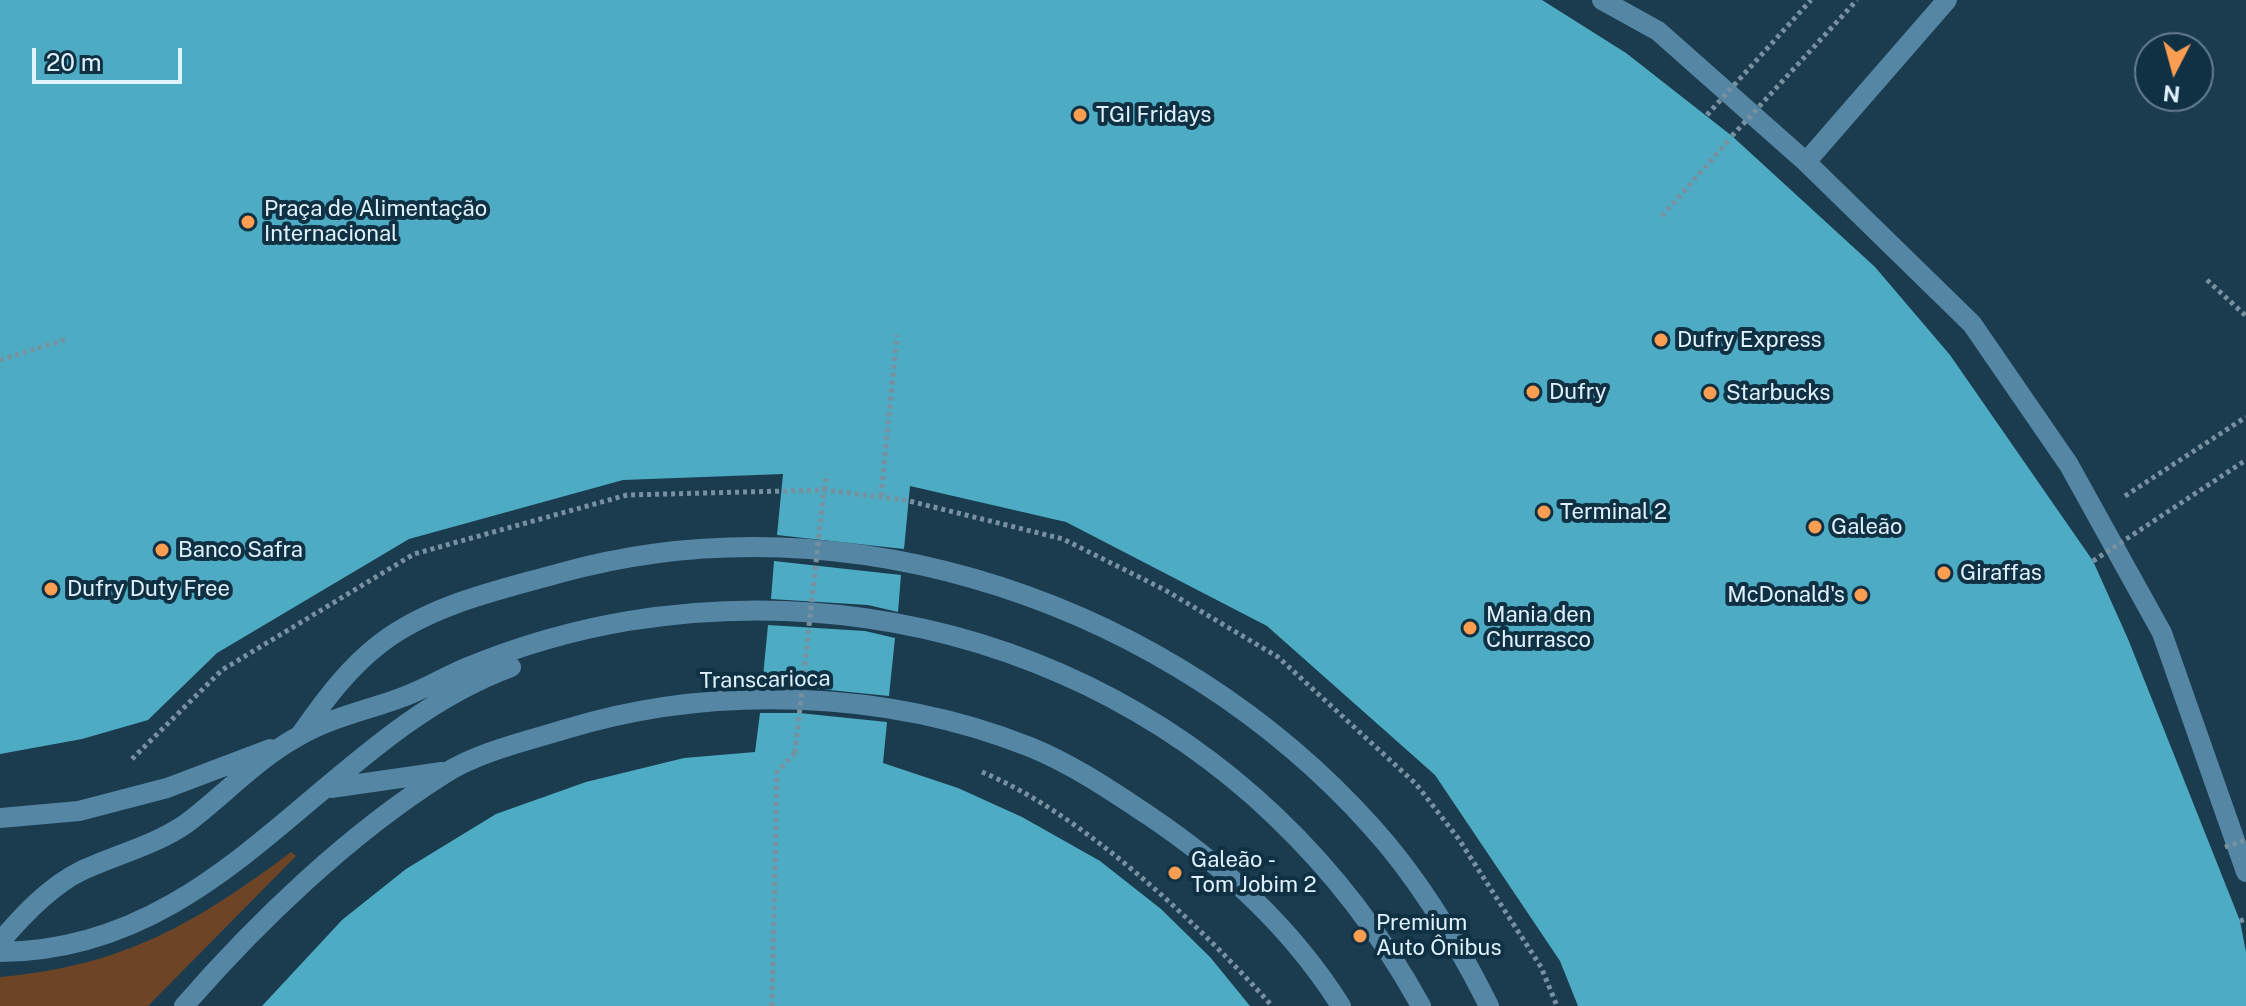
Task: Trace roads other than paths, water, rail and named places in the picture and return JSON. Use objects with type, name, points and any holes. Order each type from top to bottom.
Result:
[{"type":"street","points":[[1602,0],[1658,31],[1806,162],[1972,324],[2069,465],[2162,633],[2246,872]]},
{"type":"street","points":[[1806,162],[1947,0]]},
{"type":"street","points":[[0,942],[51,891],[78,872],[182,827],[296,737],[326,699],[381,642],[426,616],[487,593],[593,564],[693,550],[817,548],[899,560],[985,582],[1071,610],[1165,659],[1239,707],[1305,762],[1371,826],[1420,886],[1469,965],[1489,1006]]},
{"type":"street","points":[[0,818],[79,811],[167,788],[412,694],[469,667],[560,636],[627,622],[706,612],[810,611],[873,618],[956,638],[1060,671],[1138,710],[1265,803],[1320,860],[1360,908],[1421,1006]]},
{"type":"street","points":[[0,952],[75,943],[158,911],[209,883],[415,718],[477,679],[545,654],[628,634],[704,625],[800,623],[866,629],[953,644],[1057,682],[1132,720],[1258,811],[1316,867],[1358,920],[1409,1006]]},
{"type":"street","name":"Transcarioca","points":[[184,1006],[324,863],[446,772],[523,742],[610,716],[714,702],[857,702],[962,723],[1032,747],[1087,775],[1189,842],[1269,912],[1312,960],[1341,1006]]},
{"type":"street","points":[[329,788],[446,772]]},
{"type":"place","name":"TGI Fridays","points":[[1080,115]]},
{"type":"place","name":"Praça de Alimentação Internacional","points":[[248,222]]},
{"type":"place","name":"Dufry Express","points":[[1661,340]]},
{"type":"place","name":"Dufry","points":[[1533,392]]},
{"type":"place","name":"Starbucks","points":[[1710,393]]},
{"type":"place","name":"Terminal 2","points":[[1544,512]]},
{"type":"place","name":"Galeão","points":[[1815,527]]},
{"type":"place","name":"Banco Safra","points":[[162,550]]},
{"type":"place","name":"Giraffas","points":[[1944,573]]},
{"type":"place","name":"Dufry Duty Free","points":[[51,589]]},
{"type":"place","name":"McDonald's","points":[[1861,595]]},
{"type":"place","name":"Mania den Churrasco","points":[[1470,628]]},
{"type":"place","name":"Galeão - Tom Jobim 2","points":[[1175,873]]},
{"type":"place","name":"Premium Auto Ônibus","points":[[1360,936]]}]
